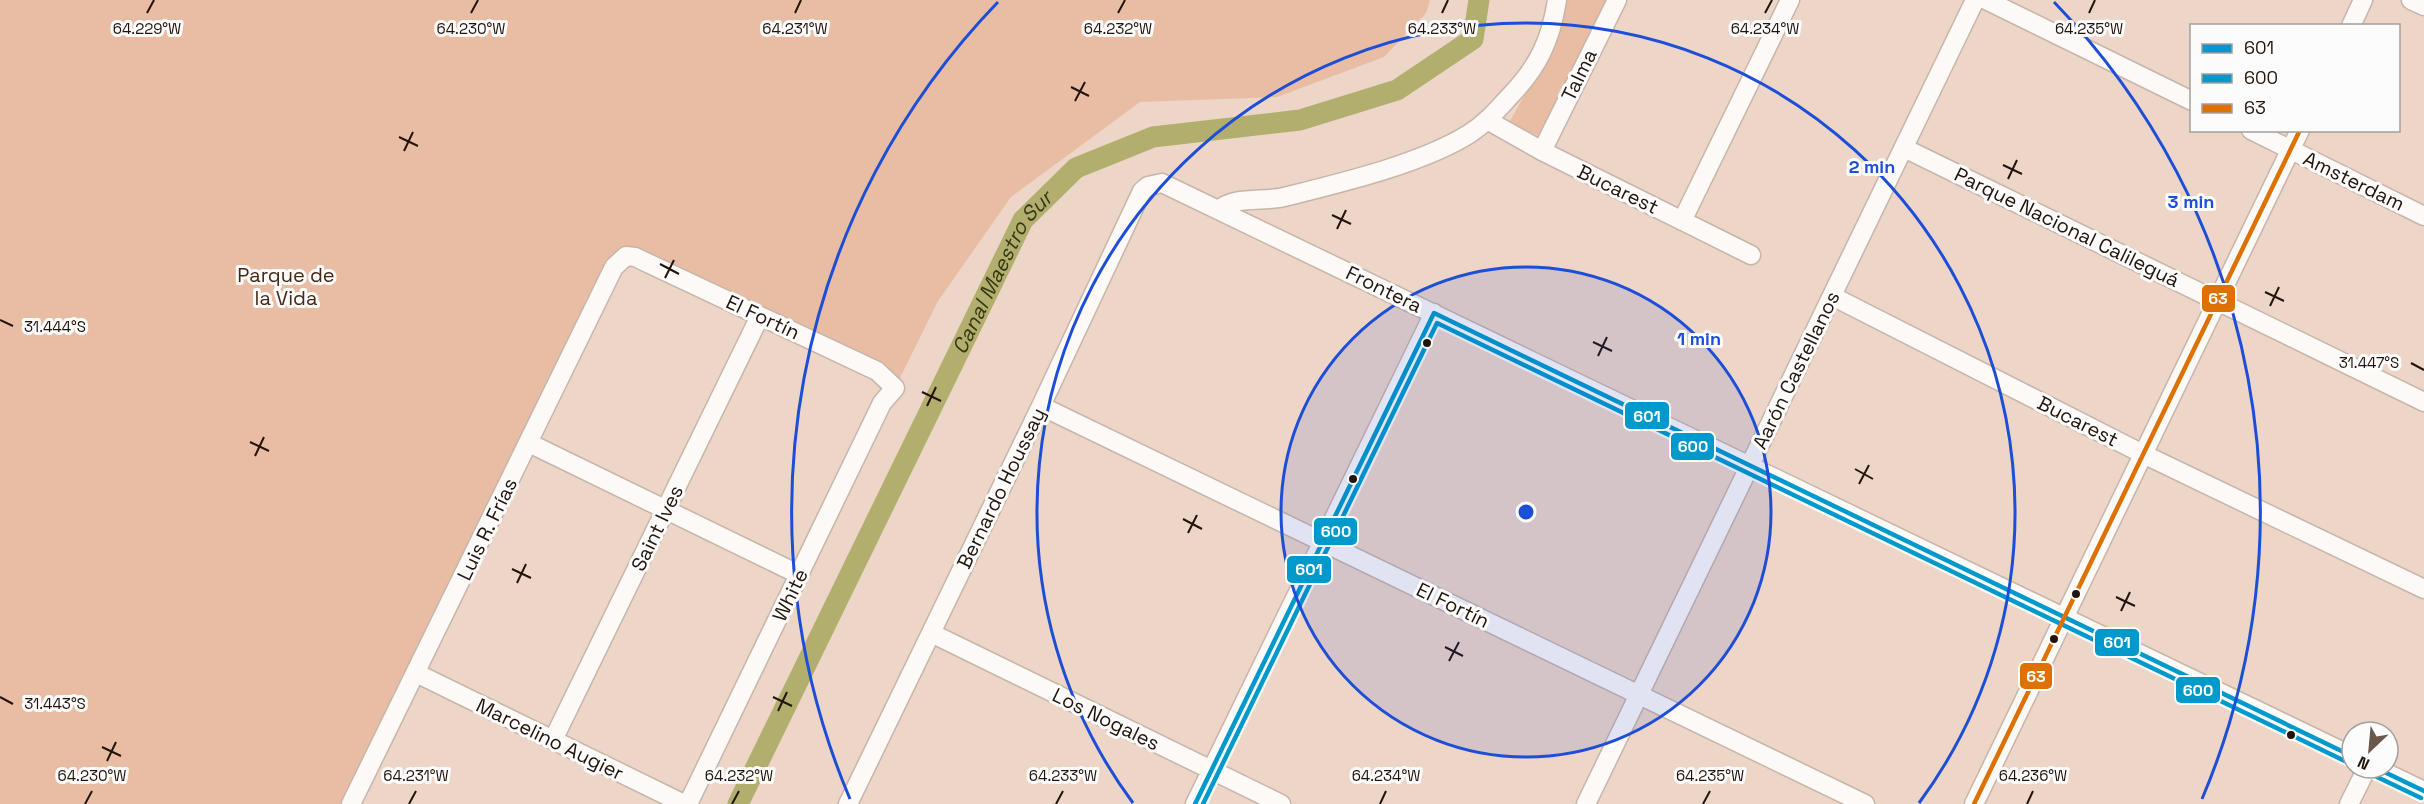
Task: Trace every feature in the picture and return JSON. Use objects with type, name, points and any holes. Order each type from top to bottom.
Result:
[{"type":"street","points":[[1218,210],[1226,203],[1282,198],[1403,164],[1450,145],[1487,120],[1529,76],[1550,34],[1557,0]]},
{"type":"street","name":"Talma","points":[[1542,151],[1617,0]]},
{"type":"street","points":[[1682,221],[1790,0]]},
{"type":"street","name":"Aarón Castellanos","points":[[1586,804],[1975,0]]},
{"type":"street","points":[[1986,0],[2190,100]]},
{"type":"street","points":[[2351,24],[2363,0]]},
{"type":"street","points":[[2411,0],[2424,6]]},
{"type":"street","name":"Bucarest","points":[[1487,120],[1542,151],[1751,255]]},
{"type":"street","name":"Amsterdam","points":[[2255,132],[2424,216]]},
{"type":"street","points":[[1974,804],[2299,132]]},
{"type":"street","name":"Parque Nacional Calileguá","points":[[1904,148],[2424,402]]},
{"type":"street","name":"Frontera","points":[[1162,183],[2340,750]]},
{"type":"street","name":"Bernardo Houssay","points":[[848,804],[1041,406],[1142,191],[1148,186],[1162,183]]},
{"type":"street","name":"El Fortín","points":[[626,256],[635,257],[877,371],[895,388]]},
{"type":"street","name":"Luis R. Frías","points":[[351,804],[614,267],[626,256]]},
{"type":"street","name":"Bucarest","points":[[1832,296],[2143,454],[2424,589]]},
{"type":"street","points":[[1195,804],[1434,313]]},
{"type":"street","name":"Saint Ives","points":[[553,740],[760,316]]},
{"type":"street","name":"White","points":[[686,804],[800,575],[882,403],[895,388]]},
{"type":"street","name":"El Fortín","points":[[1041,406],[1865,804]]},
{"type":"street","points":[[529,443],[800,575]]},
{"type":"street","name":"Los Nogales","points":[[931,633],[1281,804]]},
{"type":"street","name":"Marcelino Augier","points":[[416,673],[686,804]]},
{"type":"street","points":[[2349,804],[2361,780]]},
{"type":"street","points":[[2400,780],[2424,791]]},
{"type":"green space","name":"Parque de la Vida","points":[[0,0],[1430,0],[1426,13],[1384,57],[1277,97],[1140,102],[1011,197],[938,301],[895,388],[626,256],[351,804],[0,804]]},
{"type":"green space","points":[[1565,0],[1606,0],[1543,138],[1509,123],[1558,35]]},
{"type":"waterway","name":"Canal Maestro Sur","points":[[738,804],[1023,220],[1076,168],[1153,137],[1300,120],[1397,90],[1473,39],[1479,0]]},
{"type":"transit line","name":"63","points":[[1974,804],[2299,132]]},
{"type":"transit line","name":"601","points":[[1195,804],[1434,313],[2340,750]]},
{"type":"transit line","name":"600","points":[[1203,804],[1437,323],[2340,759]]},
{"type":"transit line","name":"600","points":[[2383,780],[2421,798]]},
{"type":"transit line","name":"601","points":[[2400,780],[2424,791]]}]
